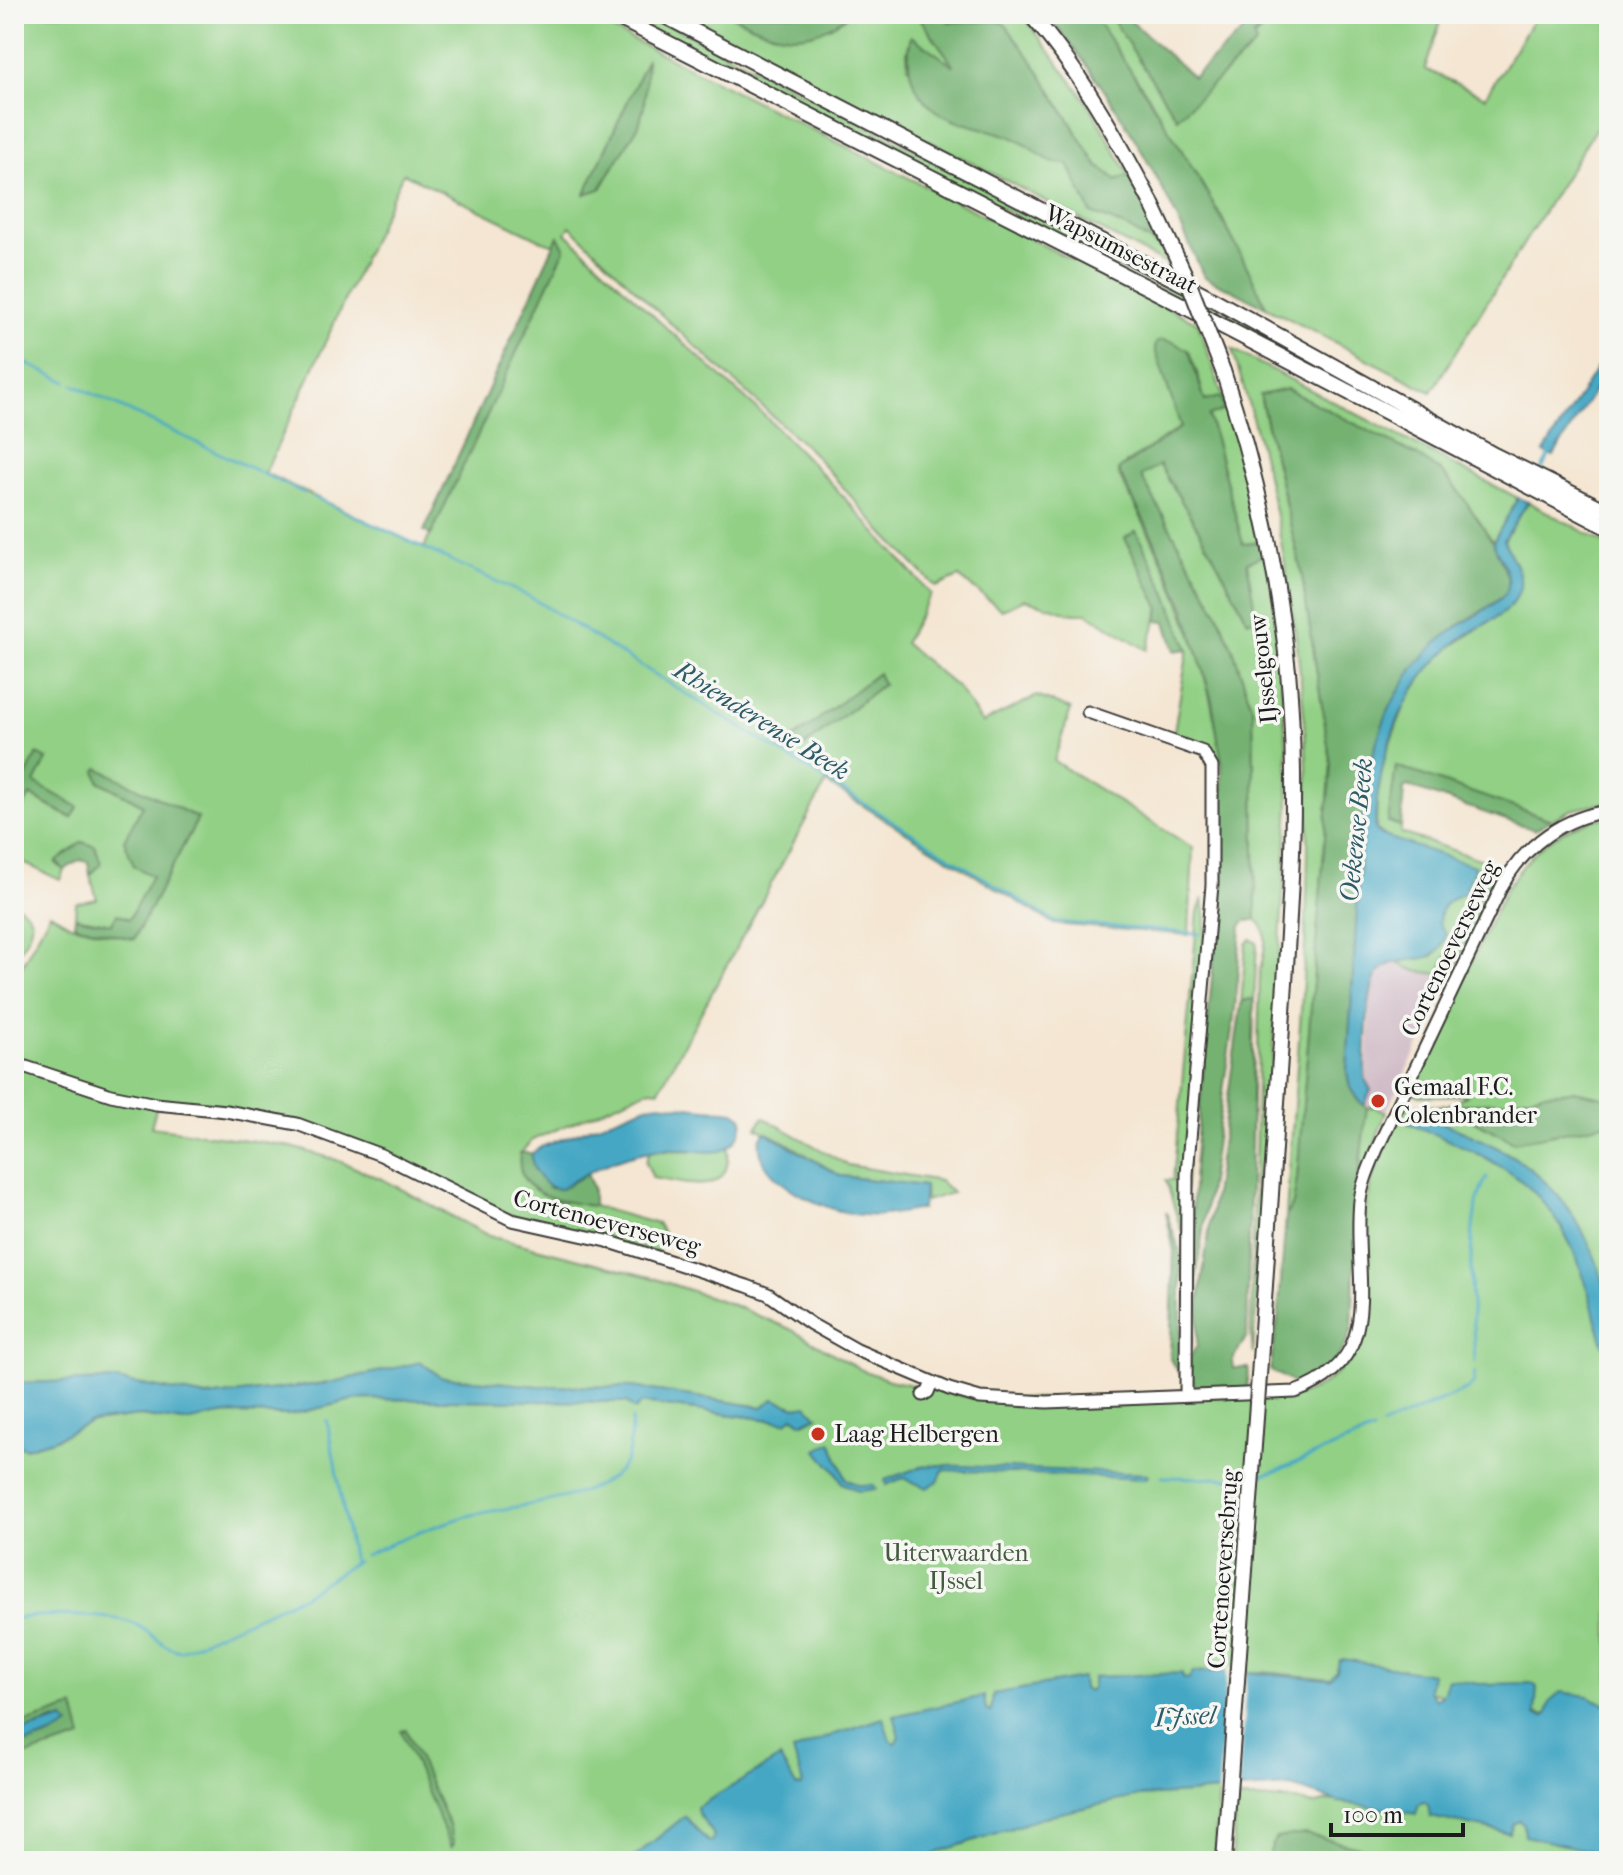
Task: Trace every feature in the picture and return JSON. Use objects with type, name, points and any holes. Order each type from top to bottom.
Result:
[{"type":"main road","name":"Wapsumsestraat","points":[[611,14],[1528,479],[1609,512]]},
{"type":"main road","name":"Wapsumsestraat","points":[[661,14],[1207,296],[1528,479]]},
{"type":"main road","name":"IJsselgouw","points":[[1030,14],[1073,69],[1126,154],[1190,286],[1223,371],[1250,461],[1274,572],[1288,671],[1294,760],[1291,902],[1259,1376]]},
{"type":"main road","name":"Wapsumsestraat","points":[[1544,486],[1609,528]]},
{"type":"main road","name":"Cortenoeversebrug","points":[[1224,1861],[1259,1376]]},
{"type":"street","points":[[1088,712],[1203,752],[1212,767],[1212,885],[1187,1187],[1186,1396]]},
{"type":"street","name":"Cortenoeverseweg","points":[[14,1063],[111,1095],[297,1124],[381,1155],[512,1220],[618,1244],[768,1294],[811,1324],[857,1350],[932,1382],[980,1398],[1020,1401],[1295,1392],[1320,1381],[1341,1364],[1354,1343],[1359,1321],[1359,1212],[1363,1184],[1503,884],[1519,859],[1564,823],[1609,811]]},
{"type":"street","points":[[923,1395],[928,1392],[932,1382]]},
{"type":"shaded area","points":[[1393,962],[1451,979],[1386,1112],[1362,1104],[1365,1103],[1371,991],[1378,974]]},
{"type":"green space","name":"Uiterwaarden IJssel","points":[[14,14],[582,14],[1198,323],[1237,438],[1257,516],[1273,597],[1287,750],[1289,805],[1253,1354],[1251,1332],[1260,970],[1265,936],[1256,920],[1253,711],[1233,649],[1216,610],[1141,476],[1159,464],[1248,620],[1247,562],[1262,556],[1259,542],[1243,545],[1209,415],[1219,398],[1205,402],[1197,371],[1188,354],[1173,343],[1161,340],[1155,349],[1181,427],[1125,464],[1118,474],[1184,614],[1207,685],[1222,763],[1208,749],[1173,737],[1188,649],[1166,592],[1136,531],[1126,539],[1160,609],[1147,650],[1087,613],[1070,613],[1024,599],[1002,610],[959,577],[936,587],[884,534],[812,452],[670,323],[570,226],[566,233],[767,418],[829,481],[931,594],[904,643],[959,689],[982,723],[1037,696],[1071,709],[1054,761],[1193,848],[1189,935],[1054,924],[826,783],[659,1090],[650,1089],[532,1140],[520,1154],[554,1200],[593,1206],[658,1224],[664,1235],[657,1253],[508,1214],[316,1129],[158,1102],[151,1127],[284,1145],[334,1159],[384,1180],[489,1236],[650,1277],[728,1303],[790,1329],[862,1370],[889,1380],[977,1399],[1298,1396],[1321,1386],[1338,1372],[1352,1354],[1362,1331],[1364,1220],[1371,1182],[1403,1105],[1446,1106],[1468,1095],[1420,1096],[1409,1091],[1506,889],[1526,861],[1549,840],[1576,825],[1609,817],[1609,910],[1597,937],[1609,941],[1609,1729],[1336,1672],[1331,1679],[1264,1672],[1212,1672],[685,1861],[14,1861],[14,1759],[81,1738],[74,1707],[14,1727],[14,1443],[25,1448],[53,1440],[90,1422],[140,1416],[184,1422],[227,1414],[290,1415],[357,1399],[626,1402],[635,1407],[642,1403],[786,1422],[792,1416],[803,1423],[817,1416],[801,1406],[774,1399],[762,1407],[632,1387],[539,1386],[441,1377],[421,1363],[328,1383],[207,1397],[116,1380],[14,1383],[14,980],[50,913],[71,925],[134,939],[198,818],[99,781],[143,805],[152,876],[129,920],[111,924],[75,917],[76,903],[97,899],[90,875],[101,864],[95,846],[56,863],[64,870],[60,880],[19,861],[22,854],[14,849],[14,826],[29,795],[71,818],[34,783],[47,759],[37,755],[24,780],[14,774],[14,740],[22,727],[14,722]],"holes":[[[647,62],[618,159],[601,189]],[[403,173],[543,241],[564,248],[424,548],[265,473]],[[877,674],[883,684],[801,749],[789,743]]]},
{"type":"green space","points":[[619,14],[648,14],[1063,225],[1530,478]]},
{"type":"green space","points":[[676,14],[729,14],[774,34],[842,20],[849,14],[917,14],[957,69],[911,37],[907,52],[908,67],[953,120],[1010,136],[1053,163],[1068,163],[1091,213],[1149,239],[1172,267],[943,148]]},
{"type":"green space","points":[[729,14],[849,14],[819,32],[790,36],[760,29]]},
{"type":"green space","points":[[917,14],[944,14],[949,22],[998,21],[1005,24],[1033,62],[1097,165],[1117,181],[1129,175],[1166,252],[1111,220],[1091,213],[1068,164],[1047,159],[1014,138],[954,120],[931,106],[922,97],[911,75],[911,36],[954,66]]},
{"type":"green space","points":[[945,14],[1022,14],[1090,106],[1129,175],[1118,181],[1097,165],[1033,62],[961,21],[949,22]]},
{"type":"green space","points":[[1046,14],[1091,14],[1100,25],[1210,198],[1266,307],[1204,277],[1172,208],[1135,140],[1093,74]]},
{"type":"green space","points":[[1091,14],[1109,14],[1177,118],[1277,14],[1443,14],[1425,69],[1485,97],[1537,14],[1609,14],[1609,107],[1431,392],[1266,307],[1222,218],[1148,95]]},
{"type":"green space","points":[[1109,14],[1123,14],[1193,77],[1262,14],[1277,14],[1253,36],[1256,44],[1177,118]]},
{"type":"green space","points":[[647,59],[644,107],[639,125],[600,189],[585,194]]},
{"type":"green space","points":[[558,236],[565,249],[431,535],[424,531]]},
{"type":"green space","points":[[1161,340],[1173,342],[1189,351],[1205,401],[1220,397],[1224,410],[1209,416],[1243,544],[1259,542],[1262,556],[1247,562],[1256,617],[1248,621],[1160,465],[1141,476],[1216,610],[1233,649],[1253,711],[1256,920],[1245,921],[1241,926],[1235,1009],[1194,1292],[1191,1347],[1193,1178],[1222,871],[1222,763],[1212,701],[1185,609],[1118,470],[1181,427],[1155,349],[1156,343]]},
{"type":"green space","points":[[1232,349],[1518,498],[1493,542],[1443,473],[1416,455],[1287,389],[1261,401],[1301,570],[1331,764],[1297,1178],[1293,1204],[1286,1216],[1307,906],[1306,745],[1295,630],[1276,516],[1249,404]]},
{"type":"green space","points":[[1287,389],[1416,455],[1443,473],[1493,542],[1510,582],[1501,598],[1449,633],[1416,667],[1391,706],[1374,750],[1364,796],[1347,1071],[1352,1092],[1367,1107],[1358,1178],[1352,1329],[1332,1364],[1325,1371],[1297,1385],[1270,1370],[1278,1319],[1286,1216],[1293,1204],[1297,1178],[1331,764],[1301,570],[1260,395]]},
{"type":"green space","points":[[1528,502],[1609,545],[1609,802],[1571,810],[1551,820],[1396,766],[1388,822],[1401,826],[1401,833],[1492,863],[1439,974],[1416,971],[1394,962],[1433,956],[1441,908],[1445,902],[1464,893],[1376,829],[1377,798],[1385,756],[1407,700],[1426,672],[1448,649],[1505,611],[1520,577],[1504,540]]},
{"type":"green space","points":[[1136,531],[1166,592],[1188,649],[1175,651],[1166,622],[1157,621],[1160,609],[1125,538]]},
{"type":"green space","points":[[878,673],[883,684],[801,749],[788,743]]},
{"type":"green space","points":[[37,754],[47,759],[35,783],[78,807],[72,818],[30,795],[14,826],[14,800]]},
{"type":"green space","points":[[1396,766],[1551,820],[1535,830],[1407,786],[1404,789],[1401,826],[1388,822]]},
{"type":"green space","points":[[98,768],[198,818],[134,939],[74,925],[75,917],[111,924],[117,914],[129,919],[152,876],[134,866],[124,840],[143,805],[99,781]]},
{"type":"green space","points":[[82,842],[95,846],[101,864],[90,875],[88,862],[80,860],[64,870],[56,862]]},
{"type":"green space","points":[[1492,863],[1504,867],[1451,979],[1439,974]]},
{"type":"green space","points":[[1203,898],[1206,920],[1182,1233],[1166,1180],[1173,1180],[1198,912]]},
{"type":"green space","points":[[14,903],[27,913],[31,923],[21,949],[14,944]]},
{"type":"green space","points":[[1251,939],[1257,943],[1254,1001],[1243,1001],[1241,1005],[1246,944]]},
{"type":"green space","points":[[1243,1001],[1254,1001],[1247,1336],[1232,1361],[1233,1368],[1249,1368],[1247,1391],[1206,1392],[1197,1388],[1190,1379],[1189,1358],[1197,1346],[1199,1301],[1241,1005]]},
{"type":"green space","points":[[1574,1091],[1609,1098],[1609,1123],[1514,1142],[1444,1105],[1503,1102],[1544,1093]]},
{"type":"green space","points":[[1367,1107],[1386,1112],[1358,1189],[1364,1121]]},
{"type":"green space","points":[[763,1117],[848,1165],[940,1181],[952,1193],[925,1201],[924,1186],[841,1176],[757,1128]]},
{"type":"green space","points":[[728,1147],[728,1164],[723,1175],[704,1184],[653,1178],[646,1162],[650,1150],[720,1151]]},
{"type":"green space","points":[[520,1153],[532,1153],[533,1166],[549,1188],[561,1189],[587,1174],[593,1188],[593,1206],[555,1199],[532,1188],[520,1168]]},
{"type":"green space","points":[[1166,1212],[1181,1255],[1181,1375],[1170,1359],[1174,1251]]},
{"type":"green space","points":[[74,1707],[82,1738],[14,1759],[14,1746],[48,1737],[69,1725],[56,1720],[14,1734],[14,1727]]},
{"type":"green space","points":[[406,1730],[449,1825],[454,1844],[451,1847],[401,1731]]},
{"type":"green space","points":[[1219,1791],[1214,1861],[913,1861],[1023,1819],[1140,1795]]},
{"type":"green space","points":[[1236,1799],[1296,1800],[1313,1805],[1327,1801],[1424,1800],[1609,1840],[1609,1861],[1232,1861]]},
{"type":"green space","points":[[1305,1834],[1366,1849],[1440,1861],[1271,1860],[1270,1851],[1276,1838]]},
{"type":"water","points":[[1609,349],[1609,367],[1553,457],[1544,452]]},
{"type":"water","points":[[1518,498],[1528,502],[1504,540],[1520,578],[1515,600],[1502,614],[1459,640],[1428,671],[1415,688],[1396,725],[1383,766],[1376,830],[1381,835],[1475,866],[1464,893],[1449,901],[1441,911],[1439,923],[1446,935],[1441,947],[1425,958],[1385,967],[1377,975],[1370,996],[1366,1041],[1365,1079],[1371,1090],[1365,1104],[1362,1104],[1350,1088],[1347,1071],[1368,772],[1391,705],[1416,665],[1451,631],[1506,593],[1507,573],[1493,542]]},
{"type":"water","points":[[660,1104],[734,1112],[743,1118],[742,1128],[734,1142],[720,1151],[670,1149],[642,1153],[599,1167],[561,1189],[549,1186],[536,1172],[532,1153],[541,1147],[647,1106]]},
{"type":"water","points":[[1414,1110],[1498,1148],[1519,1161],[1539,1176],[1571,1213],[1584,1234],[1602,1279],[1609,1310],[1609,1358],[1583,1275],[1554,1216],[1536,1194],[1515,1176],[1467,1149],[1408,1123]]},
{"type":"water","points":[[765,1132],[841,1176],[924,1186],[922,1209],[862,1215],[826,1207],[811,1200],[772,1173],[760,1149],[761,1137]]},
{"type":"water","points":[[421,1362],[441,1377],[539,1386],[632,1387],[762,1407],[774,1399],[796,1407],[807,1405],[817,1416],[803,1423],[793,1416],[787,1422],[642,1403],[635,1410],[626,1402],[357,1399],[290,1415],[227,1414],[184,1422],[140,1416],[91,1422],[53,1440],[25,1448],[14,1443],[14,1383],[116,1380],[207,1397],[328,1383]]},
{"type":"water","points":[[831,1442],[846,1479],[858,1485],[874,1485],[876,1489],[859,1491],[842,1483],[817,1450]]},
{"type":"water","points":[[923,1466],[1148,1476],[1145,1479],[943,1470],[938,1481],[927,1488],[903,1478],[886,1485],[885,1480]]},
{"type":"water","name":"IJssel","points":[[1343,1659],[1432,1674],[1429,1690],[1435,1698],[1443,1694],[1448,1679],[1479,1684],[1531,1683],[1537,1687],[1535,1715],[1544,1717],[1550,1702],[1561,1692],[1588,1696],[1609,1706],[1609,1848],[1603,1854],[1525,1836],[1524,1825],[1519,1821],[1513,1824],[1509,1833],[1430,1817],[1428,1805],[1424,1802],[1419,1804],[1416,1814],[1339,1802],[1291,1787],[1140,1796],[1051,1815],[919,1861],[629,1861],[685,1816],[707,1841],[712,1841],[714,1835],[697,1807],[780,1758],[796,1786],[802,1786],[793,1752],[883,1718],[890,1740],[895,1743],[900,1736],[894,1716],[984,1696],[986,1710],[991,1712],[993,1694],[1082,1678],[1083,1689],[1088,1691],[1093,1687],[1093,1677],[1182,1673],[1183,1678],[1188,1679],[1193,1672],[1211,1671],[1330,1679]]},
{"type":"water","points":[[64,1719],[69,1725],[56,1733],[14,1746],[14,1734]]},
{"type":"pier","points":[[1227,1668],[1247,1668],[1238,1794],[1218,1795]]},
{"type":"waterway","name":"Rhienderense Beek","points":[[14,358],[67,382]]},
{"type":"waterway","name":"Rhienderense Beek","points":[[74,385],[304,493]]},
{"type":"waterway","name":"Oekense Beek","points":[[1540,472],[1550,454]]},
{"type":"waterway","name":"Rhienderense Beek","points":[[314,497],[530,597],[1055,922],[1200,934]]},
{"type":"waterway","points":[[1475,1362],[1472,1242],[1479,1196],[1487,1177]]},
{"type":"waterway","points":[[1382,1426],[1468,1389],[1473,1384],[1475,1372]]},
{"type":"waterway","points":[[365,1555],[464,1517],[551,1500],[596,1486],[613,1476],[625,1462],[632,1419]]},
{"type":"waterway","points":[[327,1420],[353,1562]]},
{"type":"waterway","points":[[1257,1476],[1373,1431]]},
{"type":"waterway","points":[[1162,1477],[1246,1479]]},
{"type":"waterway","points":[[14,1619],[74,1616],[122,1620],[139,1626],[167,1646],[180,1651],[303,1596],[357,1561]]},
{"type":"place","name":"Gemaal F.C. Colenbrander","points":[[1378,1101]]},
{"type":"place","name":"Laag Helbergen","points":[[818,1434]]}]
